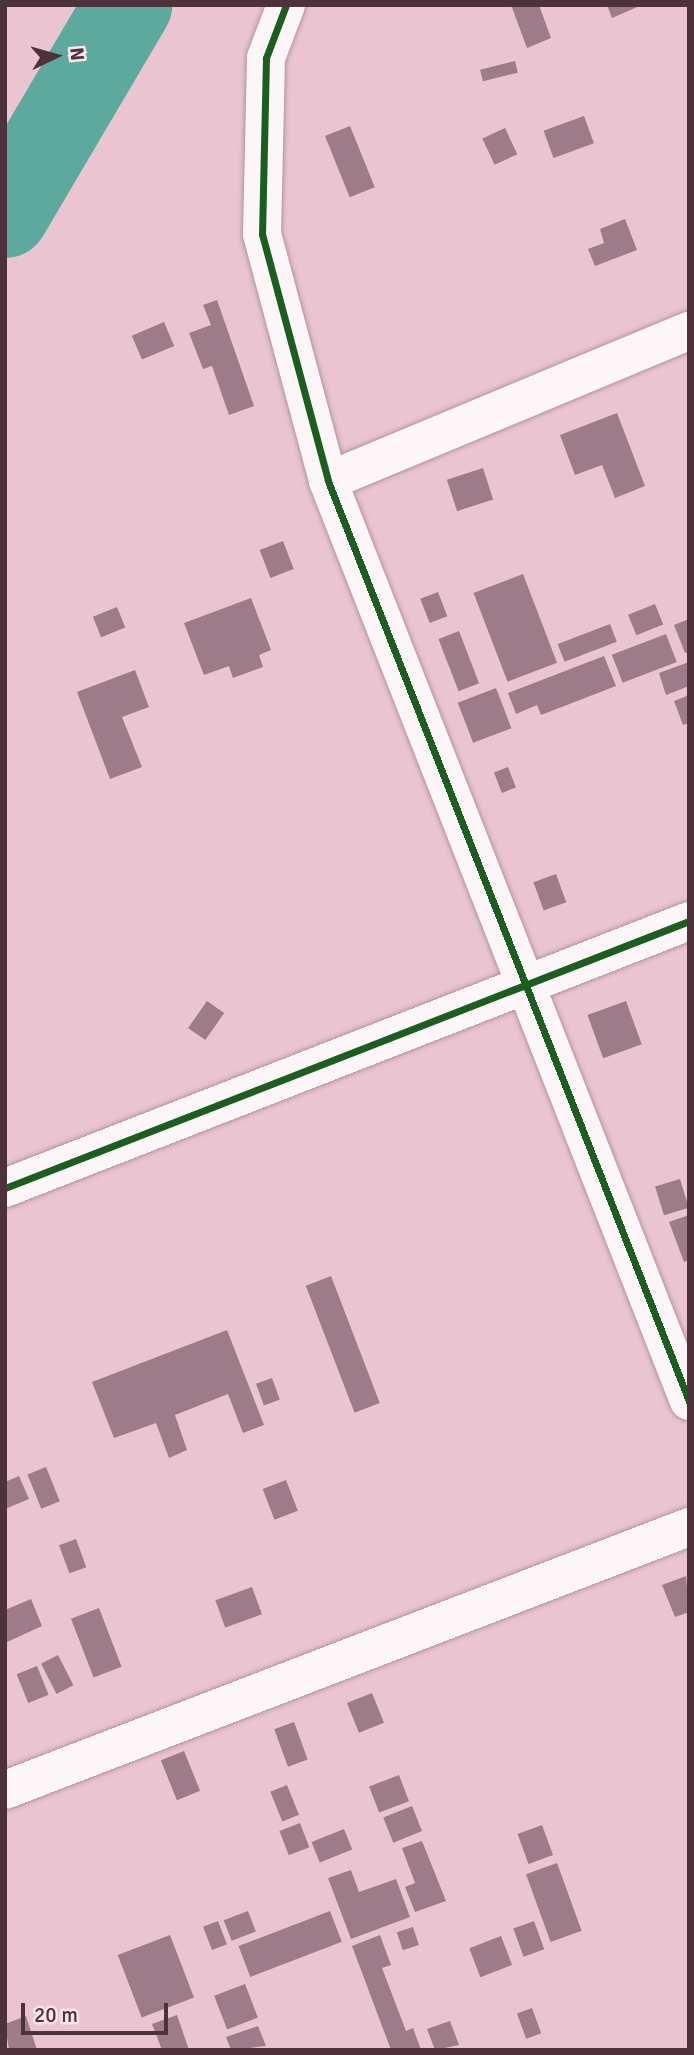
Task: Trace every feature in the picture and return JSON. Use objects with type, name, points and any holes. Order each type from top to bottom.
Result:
[{"type":"street","points":[[286,5],[266,58],[262,234],[328,481],[530,984],[689,1401]]},
{"type":"street","points":[[328,481],[689,331]]},
{"type":"street","points":[[5,1188],[689,921]]},
{"type":"street","points":[[5,1790],[689,1527]]},
{"type":"building","points":[[511,5],[539,5],[551,38],[527,48]]},
{"type":"building","points":[[607,5],[642,5],[612,18]]},
{"type":"building","points":[[515,61],[518,73],[483,81],[480,70]]},
{"type":"building","points":[[584,116],[594,143],[554,158],[544,131]]},
{"type":"building","points":[[350,126],[375,187],[350,197],[325,136]]},
{"type":"building","points":[[505,128],[517,154],[495,165],[482,139]]},
{"type":"building","points":[[625,219],[637,250],[595,266],[588,249],[604,243],[600,229]]},
{"type":"building","points":[[217,300],[254,406],[229,415],[212,366],[203,369],[189,333],[211,325],[203,305]]},
{"type":"building","points":[[164,322],[174,346],[142,360],[132,336]]},
{"type":"building","points":[[617,413],[645,486],[615,498],[602,465],[575,475],[560,435]]},
{"type":"building","points":[[483,468],[493,499],[457,511],[447,480]]},
{"type":"building","points":[[283,541],[294,569],[270,578],[260,550]]},
{"type":"building","points":[[523,574],[557,663],[508,682],[474,593]]},
{"type":"building","points":[[438,592],[447,616],[430,623],[420,599]]},
{"type":"building","points":[[251,598],[271,650],[259,655],[263,667],[233,678],[229,666],[204,675],[184,623]]},
{"type":"building","points":[[655,604],[663,624],[636,635],[628,615]]},
{"type":"building","points":[[117,607],[125,627],[101,637],[93,617]]},
{"type":"building","points":[[689,619],[689,652],[685,653],[674,625]]},
{"type":"building","points":[[610,624],[617,642],[565,662],[558,644]]},
{"type":"building","points":[[459,631],[479,683],[459,691],[438,639]]},
{"type":"building","points":[[666,634],[677,662],[623,683],[612,655]]},
{"type":"building","points":[[604,656],[616,686],[541,715],[537,705],[516,714],[508,693]]},
{"type":"building","points":[[689,662],[689,686],[666,695],[659,673]]},
{"type":"building","points":[[135,670],[149,707],[122,717],[142,767],[110,779],[77,692]]},
{"type":"building","points":[[496,688],[511,728],[473,743],[458,703]]},
{"type":"building","points":[[689,695],[689,723],[683,725],[674,701]]},
{"type":"building","points":[[508,767],[516,788],[502,793],[494,772]]},
{"type":"building","points":[[556,874],[566,902],[544,910],[533,882]]},
{"type":"building","points":[[207,1001],[224,1013],[205,1040],[188,1028]]},
{"type":"building","points":[[626,1001],[642,1044],[603,1058],[587,1015]]},
{"type":"building","points":[[680,1179],[689,1208],[664,1215],[655,1187]]},
{"type":"building","points":[[689,1215],[689,1260],[684,1262],[669,1222]]},
{"type":"building","points":[[331,1276],[380,1403],[355,1413],[306,1286]]},
{"type":"building","points":[[227,1330],[264,1425],[243,1433],[228,1394],[175,1415],[187,1450],[169,1458],[156,1423],[114,1438],[92,1382]]},
{"type":"building","points":[[272,1378],[280,1400],[264,1405],[256,1384]]},
{"type":"building","points":[[46,1467],[60,1501],[41,1509],[27,1474]]},
{"type":"building","points":[[19,1476],[29,1499],[5,1509],[5,1482]]},
{"type":"building","points":[[286,1480],[298,1511],[274,1520],[263,1489]]},
{"type":"building","points":[[76,1539],[86,1567],[69,1573],[59,1545]]},
{"type":"building","points":[[686,1576],[689,1612],[675,1617],[662,1585]]},
{"type":"building","points":[[252,1587],[262,1614],[225,1628],[215,1600]]},
{"type":"building","points":[[31,1599],[42,1626],[5,1643],[5,1610]]},
{"type":"building","points":[[99,1608],[122,1667],[94,1678],[71,1619]]},
{"type":"building","points":[[58,1655],[73,1685],[57,1694],[41,1664]]},
{"type":"building","points":[[37,1666],[49,1695],[28,1703],[17,1674]]},
{"type":"building","points":[[372,1693],[384,1723],[359,1733],[347,1703]]},
{"type":"building","points":[[294,1722],[308,1760],[288,1767],[274,1729]]},
{"type":"building","points":[[184,1751],[200,1791],[177,1800],[161,1760]]},
{"type":"building","points":[[399,1775],[409,1801],[379,1813],[369,1786]]},
{"type":"building","points":[[287,1785],[299,1815],[282,1821],[270,1792]]},
{"type":"building","points":[[412,1806],[422,1831],[393,1843],[383,1818]]},
{"type":"building","points":[[300,1823],[309,1847],[289,1855],[279,1831]]},
{"type":"building","points":[[542,1825],[553,1855],[529,1864],[518,1834]]},
{"type":"building","points":[[344,1829],[352,1849],[320,1863],[312,1842]]},
{"type":"building","points":[[422,1841],[446,1901],[415,1912],[405,1887],[415,1883],[402,1848]]},
{"type":"building","points":[[557,1863],[582,1931],[551,1942],[526,1874]]},
{"type":"building","points":[[351,1870],[359,1892],[396,1879],[410,1917],[351,1939],[328,1878]]},
{"type":"building","points":[[248,1911],[256,1932],[232,1941],[224,1920]]},
{"type":"building","points":[[330,1911],[342,1942],[250,1977],[239,1946]]},
{"type":"building","points":[[218,1921],[227,1944],[212,1950],[203,1927]]},
{"type":"building","points":[[534,1921],[544,1949],[524,1957],[513,1929]]},
{"type":"building","points":[[413,1927],[419,1945],[403,1950],[397,1932]]},
{"type":"building","points":[[170,1935],[194,1998],[142,2018],[118,1955]]},
{"type":"building","points":[[380,1935],[391,1965],[382,1968],[406,2031],[413,2028],[421,2050],[391,2050],[352,1946]]},
{"type":"building","points":[[501,1936],[512,1965],[480,1977],[469,1948]]},
{"type":"building","points":[[245,1984],[258,2018],[227,2029],[214,1996]]},
{"type":"building","points":[[532,2008],[541,2033],[526,2039],[517,2013]]},
{"type":"building","points":[[177,2015],[189,2050],[162,2050],[152,2024]]},
{"type":"building","points":[[26,2016],[37,2050],[9,2050],[5,2024]]},
{"type":"building","points":[[450,2021],[459,2045],[435,2050],[427,2029]]},
{"type":"building","points":[[258,2026],[266,2046],[231,2050],[226,2037]]},
{"type":"waterway","points":[[5,214],[128,5]]},
{"type":"cycle path","points":[[286,5],[266,58],[262,234],[328,481],[689,1401]]},
{"type":"cycle path","points":[[5,1188],[689,921]]}]
